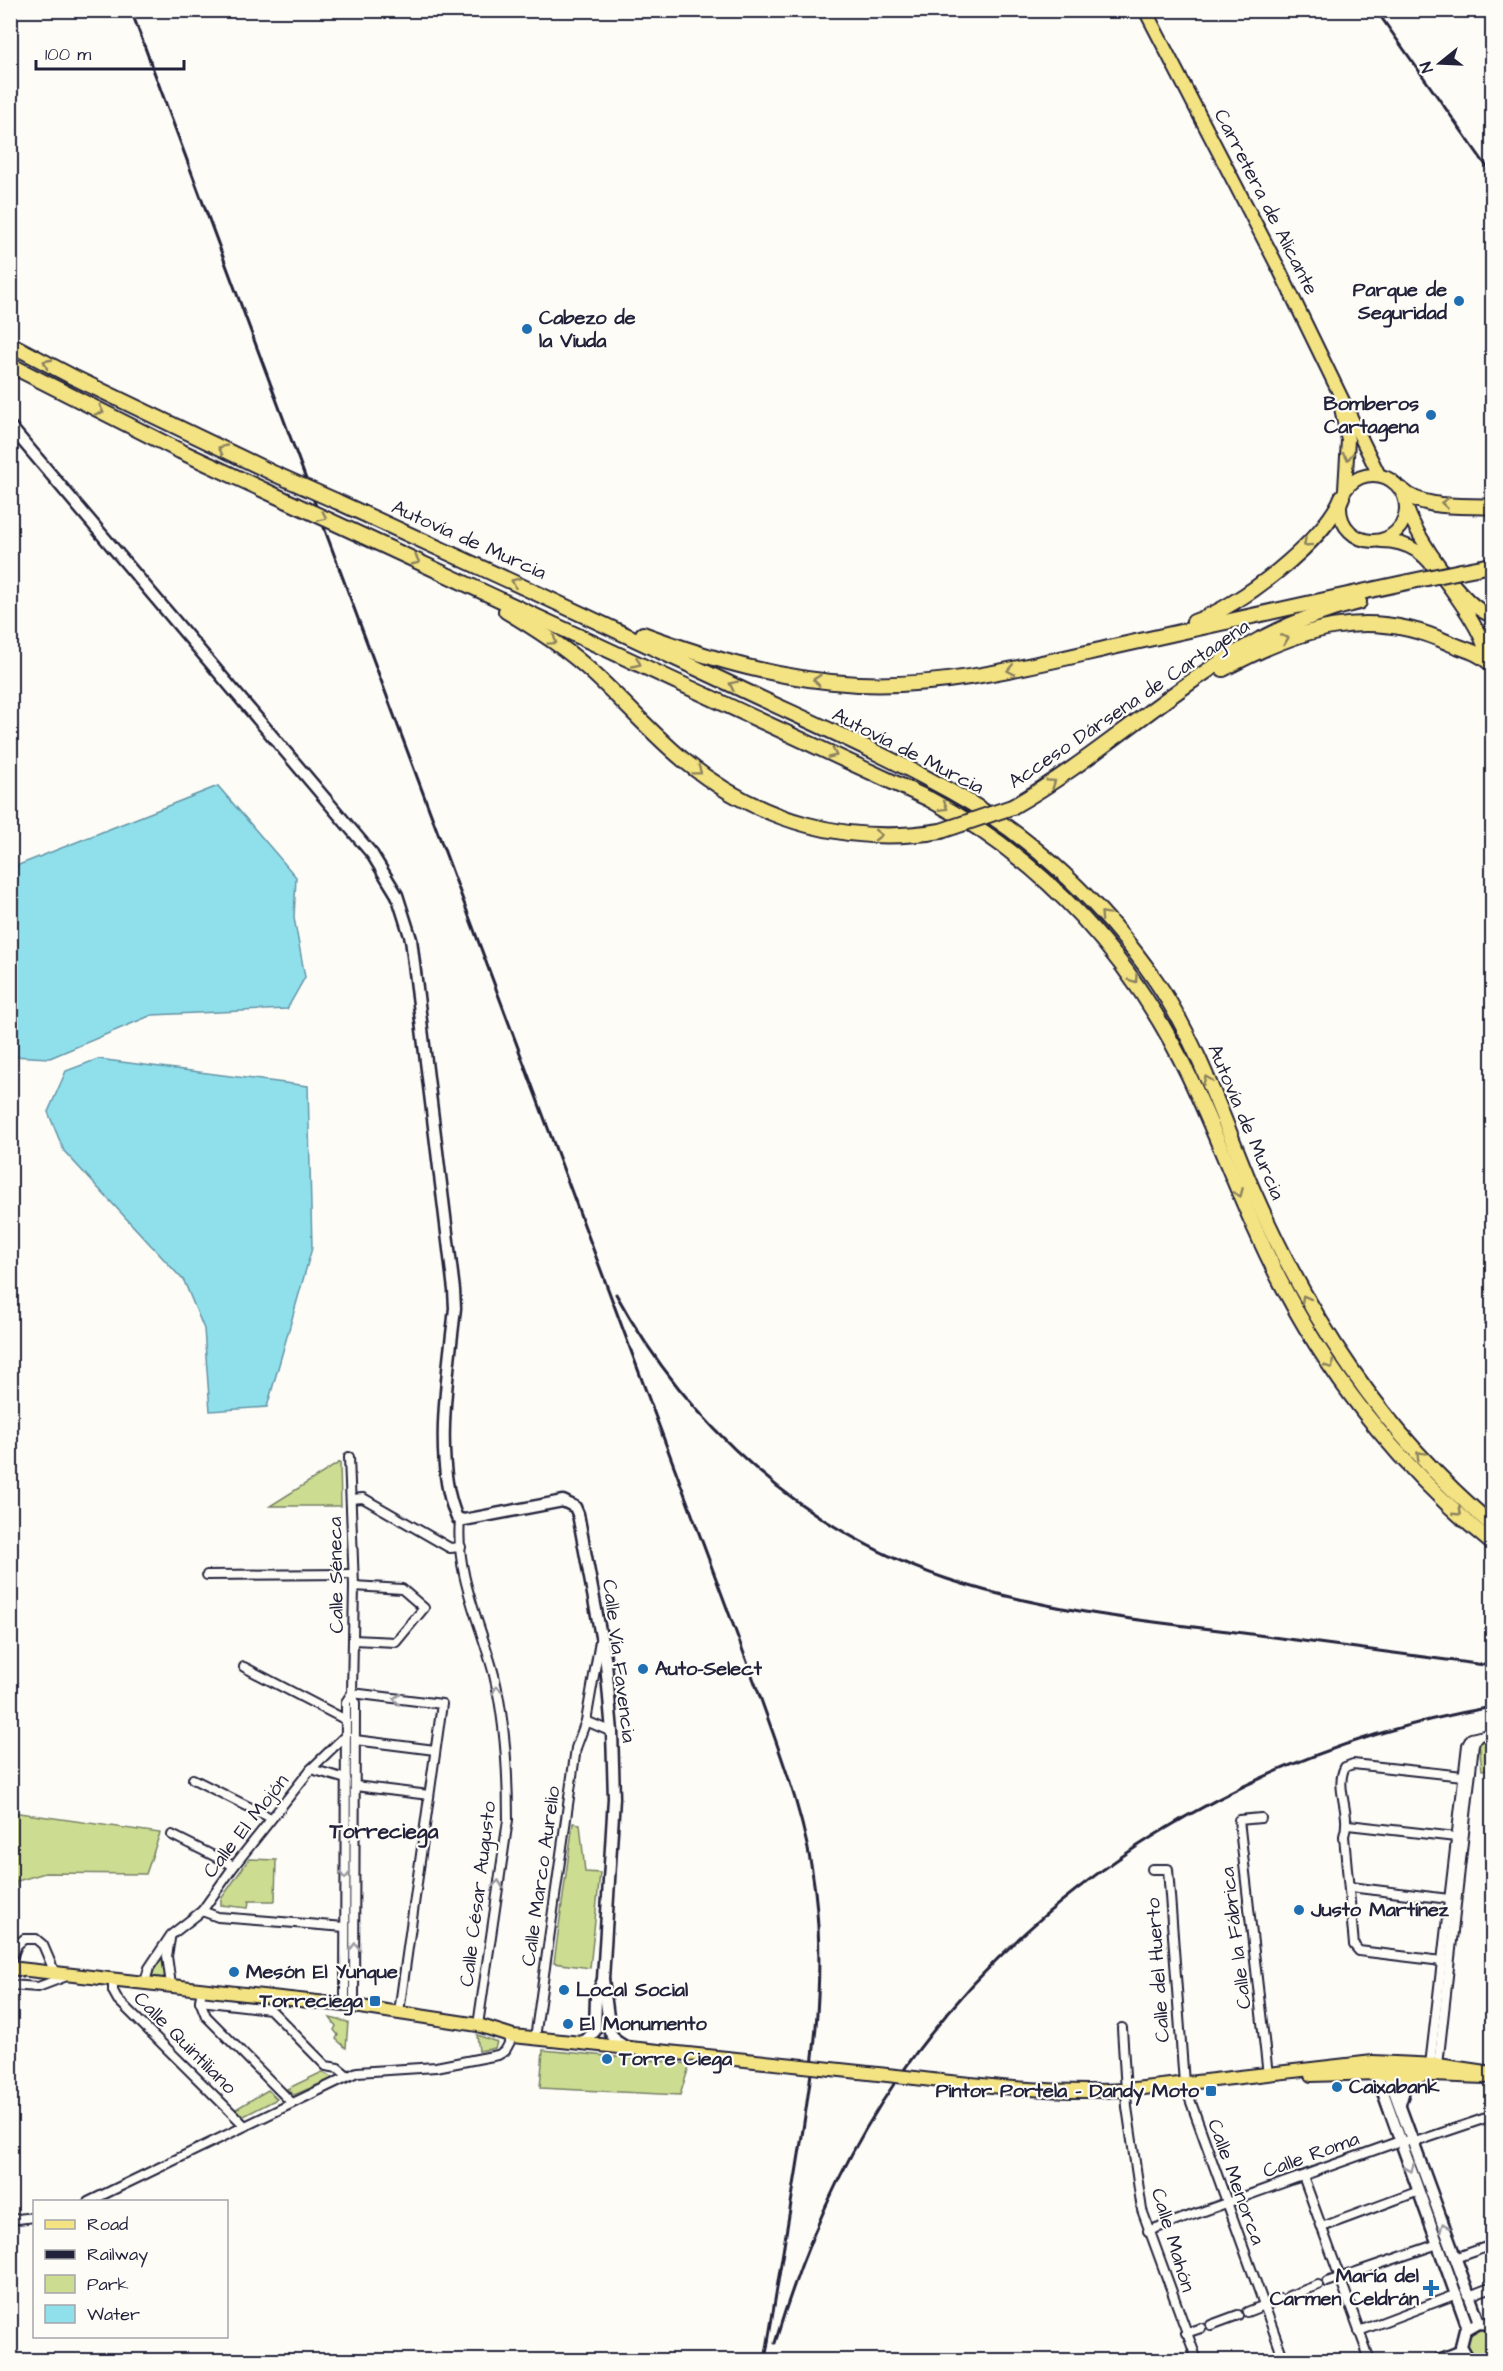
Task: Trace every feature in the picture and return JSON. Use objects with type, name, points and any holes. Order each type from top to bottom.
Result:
[{"type":"highway","name":"Autovía de Murcia","points":[[10,344],[73,377],[275,474],[568,606],[937,784],[980,809],[1028,843],[1104,914],[1155,980],[1184,1030],[1279,1279],[1334,1370],[1408,1463],[1492,1543]]},
{"type":"highway","name":"Autovía de Murcia","points":[[10,364],[180,451],[905,787],[954,813],[1006,848],[1069,903],[1123,964],[1171,1040],[1223,1136],[1291,1273],[1345,1362],[1418,1454],[1492,1525]]},
{"type":"highway","points":[[1068,657],[1186,624],[1239,601],[1318,533],[1330,520],[1343,494]]},
{"type":"highway","points":[[1404,495],[1421,501],[1492,507]]},
{"type":"highway","name":"Acceso Dársena de Cartagena","points":[[470,586],[565,649],[684,761],[747,804],[787,820],[858,835],[919,834],[941,831],[983,819],[1012,807],[1090,755],[1207,670],[1257,639],[1327,610],[1492,565]]},
{"type":"highway","name":"Acceso Dársena de Cartagena","points":[[1462,574],[1492,572]]},
{"type":"highway","name":"Acceso Dársena de Cartagena","points":[[568,606],[582,608],[636,631],[736,666],[829,682],[888,684],[952,680],[1430,582]]},
{"type":"highway","points":[[1090,755],[1226,667],[1274,643],[1329,626],[1367,622],[1403,627],[1481,655],[1489,660]]},
{"type":"main road","name":"Carretera de Alicante","points":[[1144,10],[1324,359],[1379,475]]},
{"type":"main road","name":"Carretera de Alicante","points":[[1154,10],[1173,63]]},
{"type":"main road","name":"Carretera de Alicante","points":[[1324,359],[1341,407],[1348,440],[1343,494]]},
{"type":"main road","points":[[10,426],[372,854],[397,895],[411,939],[454,1290],[455,1308],[444,1445],[453,1503],[460,1520]]},
{"type":"main road","points":[[1489,660],[1474,622],[1423,556],[1403,544],[1360,538],[1346,526],[1340,512],[1343,494],[1359,477],[1379,475],[1392,480],[1404,495],[1413,522],[1445,570],[1475,608],[1492,616]]},
{"type":"main road","points":[[1374,541],[1388,538],[1399,530],[1406,516],[1404,495]]},
{"type":"main road","points":[[1489,660],[1486,639],[1492,627]]},
{"type":"main road","name":"Calle Vía Favencia","points":[[460,1520],[468,1521],[563,1501],[575,1507],[579,1515],[601,1633],[612,1732],[614,1798],[603,1979],[610,2032]]},
{"type":"main road","points":[[10,1968],[171,1985],[201,1995],[349,2005],[478,2025],[513,2036],[1032,2090],[1126,2090],[1373,2062],[1492,2075]]},
{"type":"main road","name":"Calle Vía Favencia","points":[[595,2031],[596,1997],[603,1979]]},
{"type":"main road","points":[[580,2042],[586,2040],[595,2031],[601,2045]]},
{"type":"main road","points":[[601,2045],[610,2032],[616,2041],[627,2048]]},
{"type":"main road","points":[[1330,2066],[1382,2072]]},
{"type":"main road","points":[[1400,2108],[1405,2087],[1431,2069]]},
{"type":"main road","points":[[1268,2074],[1431,2069],[1492,2075]]},
{"type":"main road","points":[[1382,2072],[1400,2108],[1419,2192],[1468,2328]]},
{"type":"main road","points":[[1382,2072],[1378,2081],[1406,2142],[1479,2322]]},
{"type":"main road","points":[[1469,2361],[1462,2351],[1461,2340],[1468,2328],[1479,2322],[1492,2324]]},
{"type":"main road","points":[[1439,2361],[1462,2351]]},
{"type":"street","name":"Calle Séneca","points":[[349,1457],[354,1586],[352,1693],[355,1740],[349,2005]]},
{"type":"street","points":[[351,1499],[363,1498],[450,1548],[461,1547]]},
{"type":"street","name":"Calle César Augusto","points":[[460,1520],[461,1547],[474,1617],[487,1651],[499,1699],[508,1791],[508,1820],[478,2025]]},
{"type":"street","points":[[207,1575],[353,1574]]},
{"type":"street","points":[[353,1640],[396,1642],[424,1608],[402,1589],[354,1586]]},
{"type":"street","name":"Calle Marco Aurelio","points":[[536,2038],[576,1748],[586,1720],[601,1633]]},
{"type":"street","points":[[244,1667],[346,1720]]},
{"type":"street","name":"Calle Séneca","points":[[349,2005],[345,1927],[346,1702],[352,1693]]},
{"type":"street","points":[[352,1693],[442,1704],[399,2012]]},
{"type":"street","points":[[586,1720],[612,1732]]},
{"type":"street","points":[[1431,2069],[1468,1740],[1492,1733]]},
{"type":"street","name":"Calle El Mojón","points":[[145,1983],[149,1968],[171,1935],[202,1911],[234,1866],[311,1769],[346,1735]]},
{"type":"street","points":[[1431,2069],[1474,1744],[1478,1737]]},
{"type":"street","points":[[355,1740],[435,1750]]},
{"type":"street","points":[[1442,1961],[1359,1951],[1354,1945],[1344,1836],[1348,1825],[1342,1785],[1343,1770],[1353,1764],[1463,1776]]},
{"type":"street","points":[[311,1769],[346,1779]]},
{"type":"street","points":[[193,1779],[271,1818]]},
{"type":"street","points":[[355,1785],[429,1795]]},
{"type":"street","name":"Calle la Fábrica","points":[[1261,1818],[1239,1820],[1268,2074]]},
{"type":"street","points":[[1348,1825],[1456,1837]]},
{"type":"street","points":[[172,1835],[234,1866]]},
{"type":"street","name":"Calle del Huerto","points":[[1152,1869],[1168,1869],[1184,2083]]},
{"type":"street","points":[[1350,1887],[1449,1899]]},
{"type":"street","points":[[202,1911],[218,1917],[345,1927]]},
{"type":"street","points":[[171,1935],[167,1956],[171,1985]]},
{"type":"street","points":[[10,1963],[17,1945],[24,1939],[36,1938],[43,1945],[55,1973]]},
{"type":"street","points":[[10,1985],[38,1987],[71,1974]]},
{"type":"street","name":"Calle Quintiliano","points":[[113,1979],[113,1991],[118,2000],[244,2125]]},
{"type":"street","points":[[292,2103],[206,2016],[201,1995],[270,2009],[326,2066],[338,2068],[348,2076]]},
{"type":"street","name":"Calle Mahón","points":[[1122,2028],[1126,2090],[1142,2210],[1197,2361]]},
{"type":"street","points":[[92,2200],[190,2155],[244,2125],[363,2070],[436,2067],[498,2055],[505,2051],[513,2036]]},
{"type":"street","name":"Calle Menorca","points":[[1184,2083],[1284,2361]]},
{"type":"street","name":"Calle Roma","points":[[1149,2231],[1303,2176],[1486,2118]]},
{"type":"street","points":[[1303,2176],[1370,2361]]},
{"type":"street","points":[[1322,2227],[1419,2192]]},
{"type":"street","points":[[10,2220],[33,2217]]},
{"type":"street","points":[[1327,2282],[1438,2244]]},
{"type":"street","points":[[1455,2259],[1491,2246],[1492,2257]]},
{"type":"street","points":[[1289,2296],[1318,2285]]},
{"type":"street","points":[[1470,2296],[1492,2287]]},
{"type":"street","points":[[1359,2331],[1457,2294]]},
{"type":"street","points":[[1247,2312],[1280,2300]]},
{"type":"street","points":[[1211,2325],[1238,2315]]},
{"type":"street","points":[[1186,2333],[1201,2328]]},
{"type":"green space","points":[[340,1462],[341,1506],[270,1506]]},
{"type":"green space","points":[[1492,1740],[1492,1769],[1482,1770],[1479,1742]]},
{"type":"green space","points":[[11,1812],[160,1833],[146,1874],[45,1873],[17,1881],[11,1917]]},
{"type":"green space","points":[[573,1823],[580,1824],[585,1872],[600,1873],[590,1968],[554,1963]]},
{"type":"green space","points":[[249,1859],[276,1860],[275,1901],[249,1901],[248,1908],[221,1905],[221,1899]]},
{"type":"green space","points":[[159,1957],[163,1958],[167,1974],[162,1978],[152,1976]]},
{"type":"green space","points":[[330,2018],[348,2022],[346,2048],[336,2039],[338,2035],[334,2030],[336,2026]]},
{"type":"green space","points":[[477,2035],[497,2042],[495,2048],[479,2051]]},
{"type":"green space","points":[[543,2050],[690,2064],[680,2095],[540,2088]]},
{"type":"green space","points":[[322,2072],[334,2078],[294,2095],[287,2089]]},
{"type":"green space","points":[[268,2090],[277,2099],[242,2117],[236,2109]]},
{"type":"green space","points":[[1483,2328],[1492,2332],[1492,2356],[1483,2360],[1472,2355],[1467,2344],[1472,2333]]},
{"type":"water","points":[[218,786],[296,877],[294,918],[305,977],[287,1009],[152,1015],[50,1058],[11,1056],[11,868]]},
{"type":"water","points":[[98,1059],[308,1086],[312,1248],[267,1407],[210,1411],[204,1329],[184,1281],[64,1151],[48,1112],[66,1071]]},
{"type":"railway","points":[[131,10],[759,1694],[800,1816],[811,1866],[818,1926],[816,2030],[808,2099],[765,2360]]},
{"type":"railway","points":[[1376,10],[1492,174]]},
{"type":"railway","points":[[616,1294],[645,1342],[678,1387],[715,1429],[755,1468],[798,1502],[845,1533],[895,1558],[947,1579],[1051,1606],[1492,1666]]},
{"type":"railway","points":[[775,2343],[798,2274],[825,2207],[876,2111],[951,2009],[1014,1944],[1082,1885],[1157,1834],[1235,1790],[1318,1754],[1404,1727],[1492,1707]]},
{"type":"place","name":"Parque de Seguridad","points":[[1459,301]]},
{"type":"place","name":"Cabezo de la Viuda","points":[[527,329]]},
{"type":"place","name":"Bomberos Cartagena","points":[[1431,415]]},
{"type":"place","name":"Auto-Select","points":[[643,1669]]},
{"type":"place","name":"Justo Martínez","points":[[1299,1910]]},
{"type":"place","name":"Mesón El Yunque","points":[[234,1972]]},
{"type":"place","name":"Local Social","points":[[564,1990]]},
{"type":"place","name":"Torreciega","points":[[375,2001]]},
{"type":"place","name":"El Monumento","points":[[568,2024]]},
{"type":"place","name":"Torre Ciega","points":[[607,2059]]},
{"type":"place","name":"Caixabank","points":[[1337,2087]]},
{"type":"place","name":"Pintor Portela - Dandy Moto","points":[[1211,2091]]},
{"type":"place","name":"María del Carmen Celdrán","points":[[1431,2288]]},
{"type":"district","name":"Torreciega","points":[[384,1831]]}]
